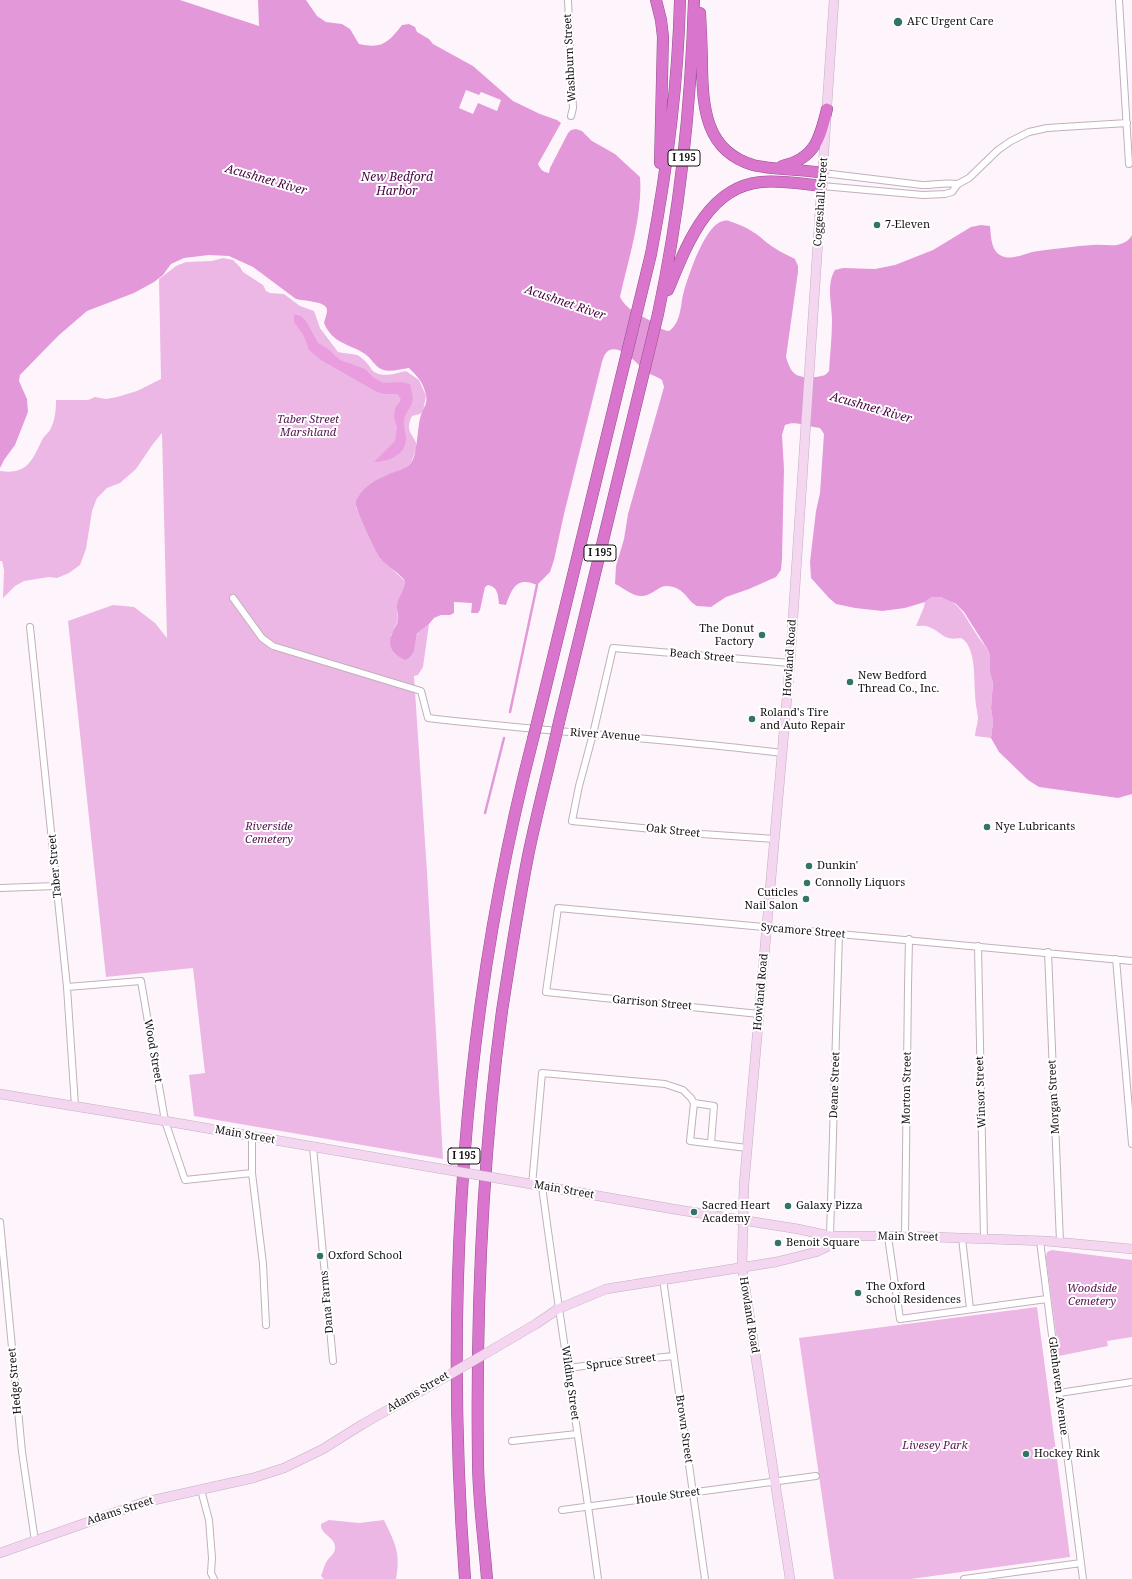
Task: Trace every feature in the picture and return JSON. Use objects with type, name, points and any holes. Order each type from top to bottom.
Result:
[{"type":"highway","points":[[654,240],[660,164],[663,43],[661,20],[656,0]]},
{"type":"highway","name":"I 195","points":[[465,1579],[458,1473],[456,1379],[458,1270],[464,1158],[474,1055],[491,935],[515,807],[642,296],[654,240],[672,116],[680,0]]},
{"type":"highway","name":"I 195","points":[[487,1579],[478,1462],[478,1309],[488,1141],[499,1034],[528,854],[554,740],[642,383],[658,314],[672,240],[685,144],[691,73],[694,0]]},
{"type":"highway","points":[[700,0],[703,100],[710,126],[720,144],[734,156],[751,164],[823,173]]},
{"type":"highway","points":[[767,167],[787,165],[799,160],[811,152],[820,134],[827,108]]},
{"type":"highway","points":[[658,314],[693,234],[707,214],[724,198],[742,187],[762,182],[822,186]]},
{"type":"main road","name":"Coggeshall Street","points":[[808,403],[834,0]]},
{"type":"main road","name":"Howland Road","points":[[790,1579],[742,1268],[744,1185],[790,663],[808,403]]},
{"type":"main road","name":"Main Street","points":[[0,1094],[798,1229],[830,1236],[905,1236],[1040,1241],[1132,1249]]},
{"type":"main road","name":"Adams Street","points":[[0,1553],[145,1502],[263,1475],[304,1459],[536,1324],[558,1309],[606,1289],[776,1262],[816,1252],[827,1247],[830,1236]]},
{"type":"street","name":"Washburn Street","points":[[568,0],[573,108],[571,116]]},
{"type":"street","points":[[1119,0],[1129,164]]},
{"type":"street","points":[[822,186],[931,196],[952,192],[958,184],[969,178],[998,150],[1011,141],[1029,132],[1047,128],[1126,123]]},
{"type":"street","points":[[823,173],[932,185],[950,183],[958,184]]},
{"type":"street","name":"River Avenue","points":[[233,598],[262,638],[273,646],[421,691],[428,718],[706,743],[782,753]]},
{"type":"street","name":"Taber Street","points":[[30,627],[67,987],[75,1106]]},
{"type":"street","name":"Beach Street","points":[[593,734],[613,648],[790,663]]},
{"type":"street","name":"Oak Street","points":[[593,734],[579,786],[572,821],[702,834],[774,839]]},
{"type":"street","points":[[0,888],[56,886]]},
{"type":"street","name":"Sycamore Street","points":[[546,992],[558,908],[1132,960]]},
{"type":"street","name":"Deane Street","points":[[830,1236],[839,934]]},
{"type":"street","name":"Morton Street","points":[[905,1236],[910,939]]},
{"type":"street","name":"Winsor Street","points":[[978,946],[984,1239]]},
{"type":"street","name":"Morgan Street","points":[[1048,952],[1060,1242]]},
{"type":"street","points":[[1116,959],[1132,1144]]},
{"type":"street","name":"Wood Street","points":[[67,987],[141,981],[165,1121],[185,1180],[252,1173]]},
{"type":"street","name":"Garrison Street","points":[[546,992],[759,1014]]},
{"type":"street","name":"Wilding Street","points":[[598,1579],[589,1507],[568,1368],[537,1186],[542,1073],[665,1084],[682,1090],[694,1103]]},
{"type":"street","points":[[711,1143],[714,1106],[694,1103],[690,1141],[747,1148]]},
{"type":"street","points":[[252,1136],[252,1173],[263,1264],[266,1325]]},
{"type":"street","name":"Dana Farms","points":[[313,1147],[333,1361]]},
{"type":"street","name":"Hedge Street","points":[[0,1222],[22,1452],[35,1540]]},
{"type":"street","points":[[888,1237],[900,1319],[1047,1298]]},
{"type":"street","points":[[962,1238],[970,1309]]},
{"type":"street","name":"Glenhaven Avenue","points":[[1040,1241],[1083,1579]]},
{"type":"street","name":"Brown Street","points":[[663,1279],[706,1579]]},
{"type":"street","name":"Spruce Street","points":[[568,1368],[674,1356]]},
{"type":"street","points":[[1059,1392],[1132,1382]]},
{"type":"street","points":[[512,1441],[577,1434]]},
{"type":"street","name":"Houle Street","points":[[562,1510],[816,1476]]},
{"type":"street","points":[[201,1490],[209,1520],[212,1558],[211,1577]]},
{"type":"street","points":[[964,1579],[1010,1576],[1081,1563]]},
{"type":"green space","name":"Riverside Cemetery","points":[[223,258],[233,260],[243,272],[263,285],[266,291],[270,293],[284,294],[300,306],[314,311],[320,328],[338,352],[359,356],[375,373],[389,375],[406,371],[419,380],[426,396],[423,411],[420,414],[412,416],[409,426],[409,430],[417,446],[411,463],[356,507],[380,558],[405,581],[404,589],[397,604],[398,620],[391,636],[412,655],[418,634],[429,624],[423,667],[418,675],[414,676],[427,872],[443,1159],[194,1116],[189,1075],[205,1073],[193,968],[106,977],[68,621],[113,605],[134,607],[155,623],[167,638],[162,433],[136,469],[120,483],[107,488],[97,498],[92,511],[86,549],[80,565],[69,573],[57,578],[49,577],[24,581],[15,586],[3,598],[4,570],[2,561],[0,561],[0,471],[17,471],[27,465],[31,460],[52,427],[55,415],[56,400],[88,400],[95,397],[106,399],[117,397],[137,391],[161,379],[159,279],[176,266],[186,262],[212,261]]},
{"type":"green space","points":[[936,596],[950,601],[960,609],[988,650],[990,656],[990,673],[993,681],[991,708],[993,722],[991,738],[975,736],[978,718],[975,700],[974,672],[972,655],[966,642],[961,638],[955,639],[946,637],[928,626],[916,626],[925,602]]},
{"type":"green space","name":"Woodside Cemetery","points":[[1052,1250],[1132,1260],[1132,1337],[1107,1341],[1108,1346],[1059,1356],[1046,1257],[1047,1252]]},
{"type":"green space","name":"Livesey Park","points":[[1037,1307],[1070,1557],[911,1579],[834,1579],[799,1338]]},
{"type":"green space","points":[[329,1520],[359,1523],[384,1520],[396,1548],[398,1562],[396,1579],[324,1579],[321,1576],[324,1566],[335,1550],[335,1544],[321,1528],[321,1524]]},
{"type":"shaded area","points":[[294,314],[301,316],[306,321],[318,343],[328,349],[340,360],[365,369],[374,378],[384,383],[401,382],[410,384],[413,401],[404,420],[406,439],[403,450],[390,459],[374,462],[395,441],[397,428],[394,417],[395,408],[401,400],[398,394],[384,394],[377,392],[321,360],[309,350],[304,336],[294,322]]},
{"type":"water","points":[[0,0],[180,0],[259,26],[258,0],[306,0],[317,16],[326,22],[342,24],[350,29],[359,44],[373,46],[384,43],[393,36],[402,25],[409,24],[415,27],[417,32],[429,39],[433,44],[473,66],[513,101],[561,123],[538,164],[544,171],[549,173],[550,168],[568,133],[571,130],[576,129],[582,131],[592,141],[615,154],[640,177],[637,222],[620,297],[629,308],[658,327],[669,331],[676,323],[680,312],[684,291],[700,248],[713,227],[721,222],[729,221],[756,233],[769,245],[795,259],[798,266],[798,272],[786,357],[789,366],[795,374],[800,376],[818,377],[825,375],[829,371],[832,320],[830,288],[832,276],[835,270],[843,268],[875,269],[895,265],[933,250],[971,227],[981,225],[990,226],[991,239],[996,251],[998,254],[1006,257],[1015,257],[1038,251],[1072,247],[1117,245],[1126,242],[1132,235],[1132,794],[1118,798],[1039,787],[1028,780],[999,752],[991,738],[993,722],[991,708],[993,682],[990,673],[990,656],[988,650],[964,612],[956,604],[941,597],[932,597],[925,602],[905,608],[882,611],[855,608],[836,604],[811,578],[810,562],[816,511],[820,493],[824,434],[820,428],[794,423],[785,425],[782,435],[784,469],[782,559],[781,570],[776,577],[726,597],[711,607],[697,606],[681,591],[672,587],[667,586],[659,588],[648,595],[639,596],[632,594],[615,584],[616,566],[624,539],[628,514],[664,387],[662,380],[645,371],[626,354],[615,349],[610,350],[605,354],[602,362],[550,572],[537,585],[525,582],[516,585],[506,605],[499,604],[496,590],[488,585],[485,587],[478,613],[454,613],[450,615],[441,615],[434,618],[417,634],[414,651],[406,660],[395,653],[390,643],[390,639],[398,622],[397,604],[404,588],[405,581],[380,558],[363,523],[356,504],[360,494],[369,485],[406,467],[411,463],[415,453],[420,420],[426,401],[426,395],[422,383],[409,368],[391,371],[381,369],[359,350],[336,339],[324,323],[327,312],[326,307],[319,303],[296,299],[253,267],[229,256],[209,255],[184,258],[171,264],[163,275],[154,282],[134,293],[87,311],[58,336],[20,375],[19,381],[27,399],[28,412],[15,445],[0,468]]},
{"type":"pier","points":[[466,90],[479,95],[481,92],[501,100],[497,111],[478,103],[473,114],[459,108]]},
{"type":"pier","points":[[454,602],[472,603],[471,614],[454,613]]},
{"type":"waterway","points":[[510,712],[537,585]]},
{"type":"waterway","points":[[485,813],[504,738]]},
{"type":"place","name":"AFC Urgent Care","points":[[898,22]]},
{"type":"place","name":"7-Eleven","points":[[877,225]]},
{"type":"place","name":"The Donut Factory","points":[[762,635]]},
{"type":"place","name":"New Bedford Thread Co., Inc.","points":[[850,682]]},
{"type":"place","name":"Roland's Tire and Auto Repair","points":[[752,719]]},
{"type":"place","name":"Nye Lubricants","points":[[987,827]]},
{"type":"place","name":"Dunkin'","points":[[809,866]]},
{"type":"place","name":"Connolly Liquors","points":[[807,883]]},
{"type":"place","name":"Cuticles Nail Salon","points":[[806,899]]},
{"type":"place","name":"Galaxy Pizza","points":[[788,1206]]},
{"type":"place","name":"Sacred Heart Academy","points":[[694,1212]]},
{"type":"place","name":"Benoit Square","points":[[778,1243]]},
{"type":"place","name":"Oxford School","points":[[320,1256]]},
{"type":"place","name":"The Oxford School Residences","points":[[858,1293]]},
{"type":"place","name":"Hockey Rink","points":[[1026,1454]]},
{"type":"water label","name":"Acushnet River","points":[[266,180]]},
{"type":"water label","name":"New Bedford Harbor","points":[[397,185]]},
{"type":"water label","name":"Acushnet River","points":[[565,303]]},
{"type":"water label","name":"Acushnet River","points":[[871,408]]},
{"type":"park label","name":"Taber Street Marshland","points":[[308,426]]}]
